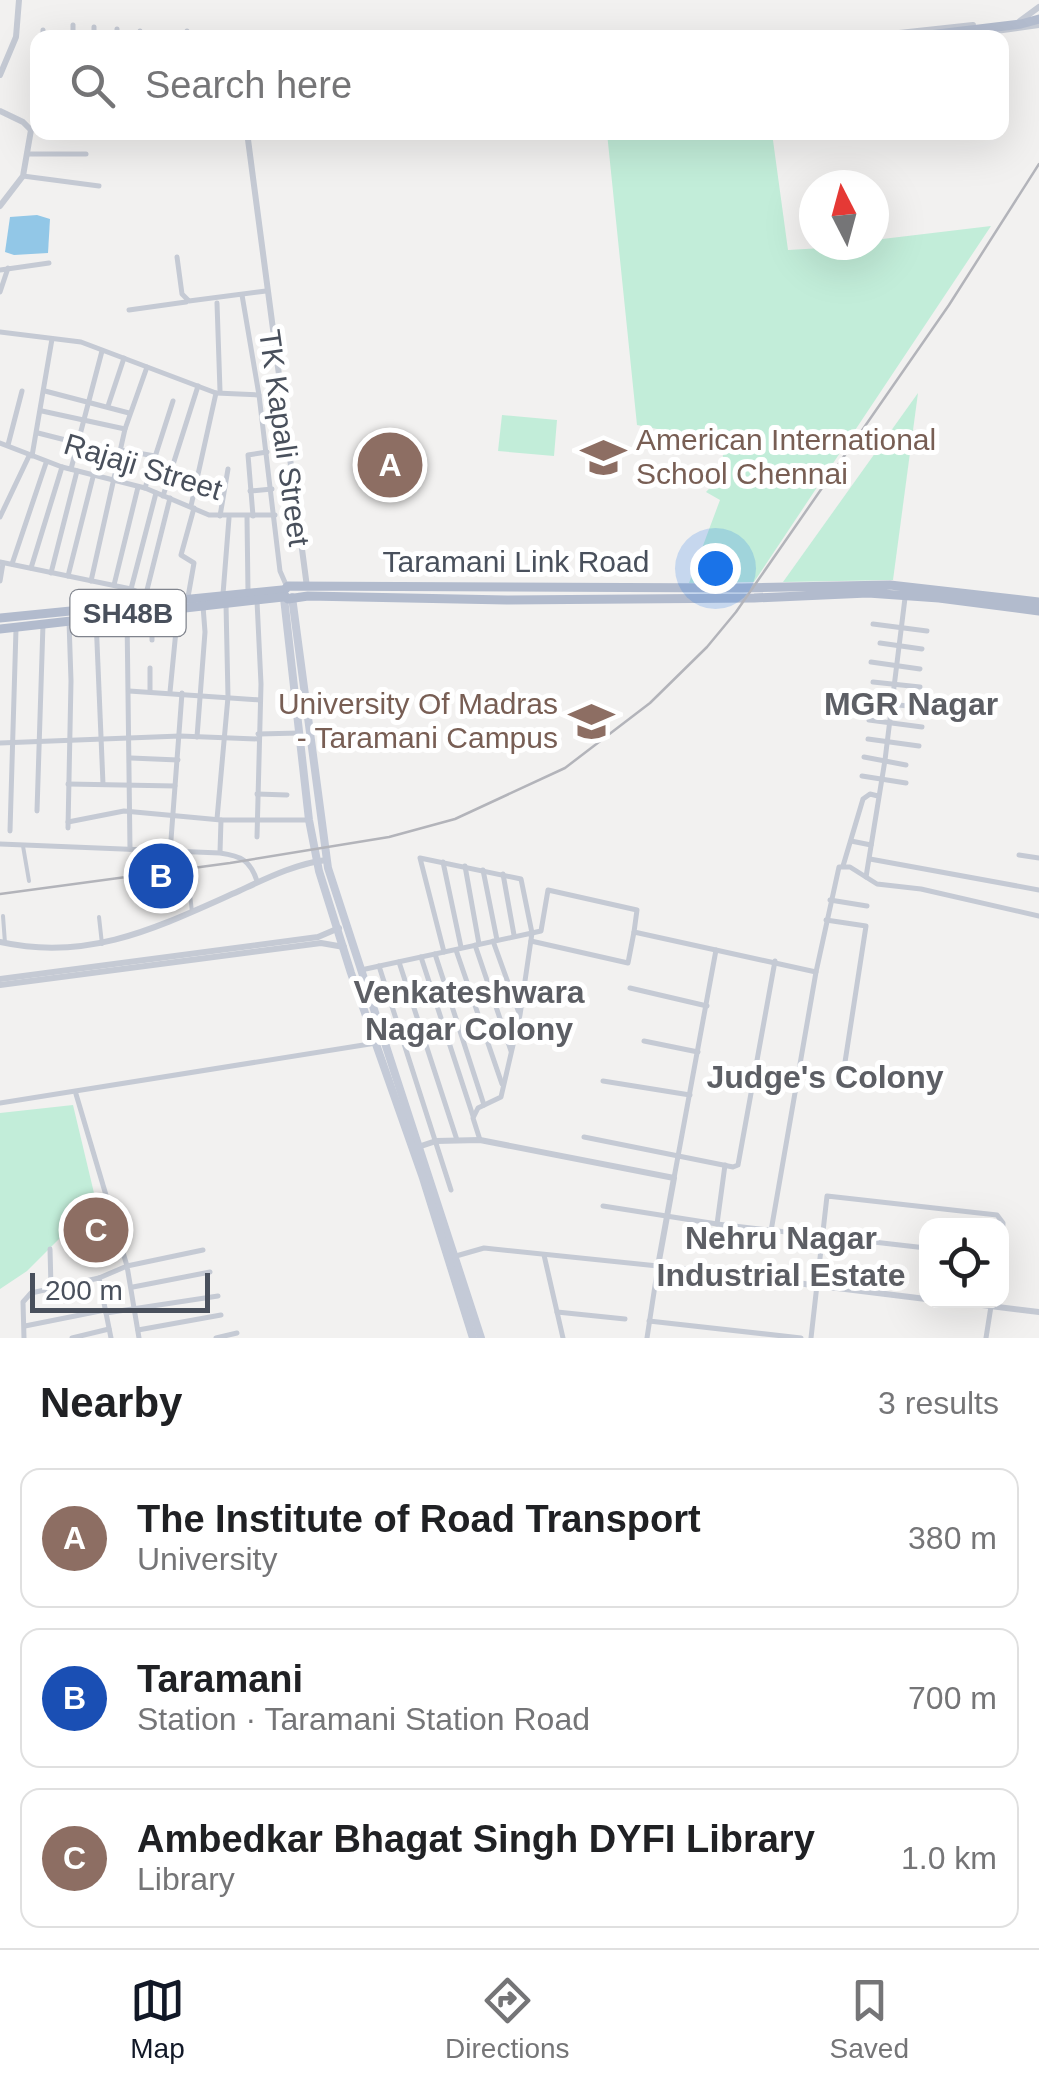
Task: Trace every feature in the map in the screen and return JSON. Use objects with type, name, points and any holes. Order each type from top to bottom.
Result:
[{"type":"main road","points":[[974,30],[1039,22]]},
{"type":"main road","name":"Taramani Link Road","points":[[288,593],[890,584],[1039,602]]},
{"type":"main road","name":"Taramani Link Road","points":[[308,591],[507,600],[905,594],[1039,611]]},
{"type":"main road","points":[[248,592],[288,593]]},
{"type":"main road","name":"SH48B","points":[[0,629],[203,606],[248,592]]},
{"type":"main road","points":[[257,601],[288,593]]},
{"type":"main road","points":[[288,593],[309,820],[376,1043],[416,1148]]},
{"type":"main road","points":[[288,593],[322,860],[339,928],[416,1148],[472,1338]]},
{"type":"main road","name":"SH48B","points":[[0,618],[188,597],[257,601]]},
{"type":"main road","points":[[450,1258],[481,1338]]},
{"type":"street","points":[[0,75],[16,37],[19,0]]},
{"type":"street","points":[[928,30],[1022,20],[1039,6]]},
{"type":"street","points":[[992,30],[1039,22]]},
{"type":"street","points":[[73,25],[73,30]]},
{"type":"street","points":[[0,111],[30,126]]},
{"type":"street","points":[[0,206],[23,176],[32,140]]},
{"type":"street","points":[[248,140],[308,591]]},
{"type":"street","points":[[29,154],[86,154]]},
{"type":"street","points":[[23,176],[99,186]]},
{"type":"street","points":[[177,257],[182,294],[188,301]]},
{"type":"street","points":[[0,292],[4,269],[49,263]]},
{"type":"street","points":[[129,310],[266,292]]},
{"type":"street","name":"TK Kapali Street","points":[[242,295],[260,396],[280,572],[288,593]]},
{"type":"street","points":[[188,597],[194,563],[181,554],[218,392],[217,303]]},
{"type":"street","points":[[0,332],[81,342],[198,386],[235,396],[260,396]]},
{"type":"street","points":[[0,517],[38,433],[52,339]]},
{"type":"street","points":[[51,573],[102,350]]},
{"type":"street","points":[[108,406],[124,358]]},
{"type":"street","points":[[91,581],[124,429],[147,367]]},
{"type":"street","points":[[131,589],[198,386]]},
{"type":"street","points":[[45,390],[129,413]]},
{"type":"street","points":[[4,444],[22,391]]},
{"type":"street","points":[[114,585],[141,488],[173,401]]},
{"type":"street","points":[[42,410],[124,429]]},
{"type":"street","points":[[38,433],[155,456]]},
{"type":"street","name":"Rajaji Street","points":[[4,444],[46,462],[141,488],[209,516],[276,515]]},
{"type":"street","points":[[248,592],[248,455],[267,452]]},
{"type":"street","points":[[12,564],[46,462]]},
{"type":"street","points":[[31,568],[62,466]]},
{"type":"street","points":[[220,516],[228,469]]},
{"type":"street","points":[[68,576],[93,475]]},
{"type":"street","points":[[250,492],[272,489]]},
{"type":"street","points":[[146,594],[163,496]]},
{"type":"street","points":[[220,853],[228,697],[224,599],[229,517]]},
{"type":"street","points":[[0,581],[2,562],[131,589],[158,600]]},
{"type":"street","points":[[866,877],[905,594]]},
{"type":"street","points":[[257,601],[258,836]]},
{"type":"street","points":[[197,737],[205,632],[203,606]]},
{"type":"street","points":[[170,692],[178,608]]},
{"type":"street","points":[[152,611],[152,640]]},
{"type":"street","points":[[127,613],[130,849]]},
{"type":"street","points":[[96,616],[104,784]]},
{"type":"street","points":[[69,620],[68,825],[128,812],[257,821],[309,820]]},
{"type":"street","points":[[37,811],[42,624]]},
{"type":"street","points":[[874,624],[928,631]]},
{"type":"street","points":[[10,831],[16,627]]},
{"type":"street","points":[[880,643],[922,649]]},
{"type":"street","points":[[872,662],[920,669]]},
{"type":"street","points":[[150,668],[150,692]]},
{"type":"street","points":[[873,682],[920,688]]},
{"type":"street","points":[[129,691],[260,700]]},
{"type":"street","points":[[170,853],[182,693]]},
{"type":"street","points":[[871,702],[916,707]]},
{"type":"street","points":[[869,720],[922,727]]},
{"type":"street","points":[[0,743],[302,733]]},
{"type":"street","points":[[868,738],[918,746]]},
{"type":"street","points":[[864,757],[906,766]]},
{"type":"street","points":[[130,758],[178,760]]},
{"type":"street","points":[[862,776],[906,782]]},
{"type":"street","points":[[68,784],[175,786]]},
{"type":"street","points":[[258,794],[287,795]]},
{"type":"street","points":[[771,1231],[835,874],[844,866],[863,799],[870,794],[878,796]]},
{"type":"street","points":[[851,841],[871,845]]},
{"type":"street","points":[[0,844],[220,853],[240,856],[248,862],[258,882]]},
{"type":"street","points":[[24,846],[29,881]]},
{"type":"street","points":[[1020,855],[1039,858]]},
{"type":"street","points":[[444,952],[420,858],[521,879],[532,937],[520,1015],[500,1100],[484,1105],[474,1112],[473,1118]]},
{"type":"street","points":[[870,859],[1039,890]]},
{"type":"street","points":[[3,916],[3,942],[46,949],[87,948],[192,912],[258,882],[322,860]]},
{"type":"street","points":[[442,862],[459,949],[504,1088]]},
{"type":"street","points":[[465,866],[477,945],[512,1052]]},
{"type":"street","points":[[844,866],[877,884],[921,889],[1039,916]]},
{"type":"street","points":[[483,870],[495,941],[520,1015]]},
{"type":"street","points":[[503,874],[514,936]]},
{"type":"street","points":[[356,972],[514,936],[532,937],[628,963],[638,910],[548,890],[541,930],[532,937]]},
{"type":"street","points":[[190,894],[192,912]]},
{"type":"street","points":[[830,900],[867,906]]},
{"type":"street","points":[[100,917],[102,944]]},
{"type":"street","points":[[826,920],[866,926],[843,1075]]},
{"type":"street","points":[[0,982],[318,937],[339,928]]},
{"type":"street","points":[[634,932],[816,972]]},
{"type":"street","points":[[0,982],[321,944],[345,947]]},
{"type":"street","points":[[647,1338],[716,948]]},
{"type":"street","points":[[435,954],[484,1105]]},
{"type":"street","points":[[422,958],[480,1140]]},
{"type":"street","points":[[584,1137],[735,1167],[739,1163],[775,961]]},
{"type":"street","points":[[398,962],[457,1140]]},
{"type":"street","points":[[379,966],[450,1190]]},
{"type":"street","points":[[630,988],[707,1006]]},
{"type":"street","points":[[644,1041],[698,1052]]},
{"type":"street","points":[[0,1103],[376,1043]]},
{"type":"street","points":[[604,1081],[690,1096]]},
{"type":"street","points":[[76,1093],[133,1287],[139,1338]]},
{"type":"street","points":[[416,1148],[436,1141],[480,1140],[674,1178]]},
{"type":"street","points":[[717,1224],[725,1166]]},
{"type":"street","points":[[811,1338],[827,1196],[1002,1218]]},
{"type":"street","points":[[603,1206],[717,1224],[919,1247]]},
{"type":"street","points":[[450,1258],[484,1248],[919,1298]]},
{"type":"street","points":[[50,1249],[52,1287]]},
{"type":"street","points":[[24,1338],[25,1299],[31,1294],[99,1278],[127,1266],[203,1250]]},
{"type":"street","points":[[544,1255],[563,1338]]},
{"type":"street","points":[[133,1287],[210,1272]]},
{"type":"street","points":[[99,1278],[111,1338]]},
{"type":"street","points":[[25,1326],[218,1296]]},
{"type":"street","points":[[1009,1307],[1039,1312]]},
{"type":"street","points":[[986,1338],[991,1308]]},
{"type":"street","points":[[557,1312],[625,1319]]},
{"type":"street","points":[[138,1330],[221,1315]]},
{"type":"street","points":[[649,1320],[801,1338]]},
{"type":"street","points":[[72,1338],[109,1329]]},
{"type":"street","points":[[216,1338],[236,1333]]},
{"type":"green space","points":[[608,140],[773,140],[788,250],[799,249],[799,260],[889,260],[889,238],[991,226],[754,582],[689,583],[720,500],[706,492],[724,473],[722,442],[637,425]]},
{"type":"green space","points":[[918,393],[893,580],[783,582]]},
{"type":"green space","points":[[502,415],[557,420],[554,456],[498,451]]},
{"type":"green space","points":[[73,1105],[99,1214],[73,1225],[27,1271],[0,1289],[0,1113]]},
{"type":"water","points":[[37,215],[50,219],[48,253],[5,252],[10,217]]},
{"type":"railway","points":[[0,894],[389,837],[455,819],[565,768],[650,703],[736,612],[949,305],[1039,164]]},
{"type":"place","name":"American International School Chennai","points":[[603,457]]},
{"type":"place","name":"The Institute of Road Transport","points":[[390,465]]},
{"type":"place","name":"University Of Madras - Taramani Campus","points":[[591,721]]},
{"type":"place","name":"Taramani","points":[[161,876]]},
{"type":"place","name":"Ambedkar Bhagat Singh DYFI Library","points":[[96,1230]]},
{"type":"district","name":"MGR Nagar","points":[[911,704]]},
{"type":"district","name":"Venkateshwara Nagar Colony","points":[[469,1010]]},
{"type":"district","name":"Judge's Colony","points":[[825,1077]]},
{"type":"district","name":"Nehru Nagar Industrial Estate","points":[[781,1256]]}]
